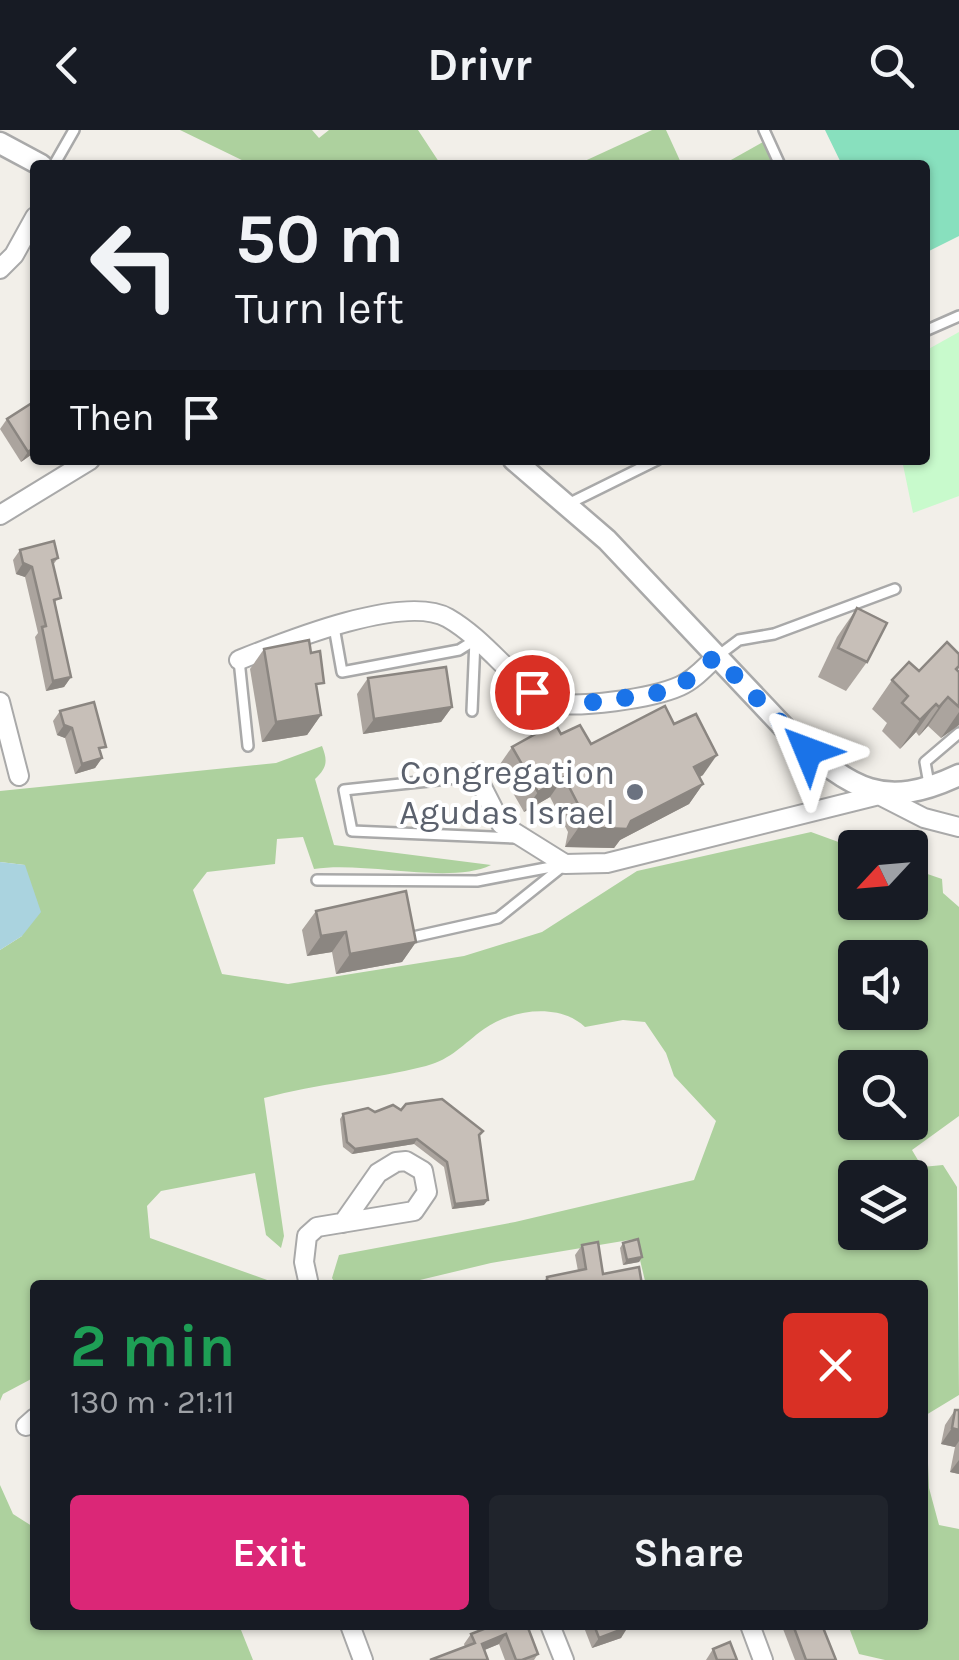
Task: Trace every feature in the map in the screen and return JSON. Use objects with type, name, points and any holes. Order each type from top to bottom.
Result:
[{"type":"street","points":[[0,144],[31,160]]},
{"type":"street","points":[[0,269],[14,255],[30,225]]},
{"type":"street","points":[[0,515],[82,465]]},
{"type":"street","points":[[520,465],[607,540],[824,764],[924,818],[959,827]]},
{"type":"street","points":[[239,660],[333,624],[428,610],[445,616],[532,692],[549,703],[564,706],[680,686],[716,656]]},
{"type":"street","points":[[0,702],[18,776]]},
{"type":"street","points":[[476,774],[501,824],[565,864],[607,863],[880,795],[930,789],[959,775]]},
{"type":"street","points":[[308,1280],[304,1262],[307,1236],[317,1227],[414,1211],[427,1192],[423,1170],[406,1162],[386,1167],[342,1222]]},
{"type":"street","points":[[352,1630],[363,1660]]},
{"type":"street","points":[[552,1630],[564,1660]]},
{"type":"street","points":[[752,1630],[763,1660]]},
{"type":"lane","points":[[57,160],[74,130]]},
{"type":"lane","points":[[764,130],[778,160]]},
{"type":"lane","points":[[930,329],[959,316]]},
{"type":"lane","points":[[566,505],[648,465]]},
{"type":"lane","points":[[716,656],[739,640],[774,634],[895,590]]},
{"type":"lane","points":[[333,624],[342,672],[459,650],[474,640]]},
{"type":"lane","points":[[472,711],[474,640]]},
{"type":"lane","points":[[239,660],[248,746]]},
{"type":"lane","points":[[930,789],[925,762],[959,734]]},
{"type":"lane","points":[[476,774],[344,790],[352,830],[523,838]]},
{"type":"lane","points":[[317,880],[478,881],[565,864]]},
{"type":"lane","points":[[402,939],[498,918],[565,864]]},
{"type":"green space","points":[[180,130],[312,130],[319,138],[329,130],[418,130],[438,160],[242,160]]},
{"type":"green space","points":[[652,130],[666,130],[680,160],[587,160]]},
{"type":"green space","points":[[825,130],[959,130],[959,236],[930,250],[930,160],[840,160]]},
{"type":"green space","points":[[763,142],[771,160],[731,160]]},
{"type":"green space","points":[[959,332],[959,496],[913,513],[903,465],[930,465],[930,348]]},
{"type":"green space","points":[[322,746],[325,764],[315,779],[334,845],[491,865],[453,873],[314,869],[303,837],[277,839],[275,864],[207,872],[193,890],[222,974],[288,984],[464,956],[542,932],[637,871],[811,832],[838,842],[838,920],[928,920],[928,874],[942,879],[943,893],[959,907],[959,1116],[928,1138],[928,1050],[838,1050],[838,1140],[926,1140],[912,1150],[918,1160],[838,1160],[838,1250],[928,1250],[928,1166],[943,1165],[957,1187],[959,1395],[928,1414],[928,1280],[645,1280],[635,1239],[491,1263],[420,1280],[333,1280],[339,1255],[515,1222],[694,1180],[716,1121],[674,1076],[666,1053],[645,1022],[623,1020],[585,1027],[563,1014],[536,1011],[495,1022],[435,1063],[264,1098],[284,1236],[281,1248],[266,1235],[255,1173],[161,1191],[147,1206],[150,1238],[267,1280],[30,1280],[30,1380],[3,1394],[0,1401],[0,950],[22,936],[25,865],[0,862],[0,791],[276,763]]},
{"type":"green space","points":[[928,1464],[929,1488],[939,1525],[959,1529],[959,1660],[885,1660],[859,1654],[850,1630],[928,1630]]},
{"type":"green space","points":[[0,1485],[13,1514],[30,1525],[30,1630],[241,1630],[253,1660],[0,1660]]},
{"type":"water","points":[[0,862],[25,865],[41,912],[22,936],[0,950]]},
{"type":"building","points":[[30,404],[28,452],[7,419]]},
{"type":"building","points":[[54,541],[58,558],[52,560],[61,598],[54,600],[71,677],[53,681],[42,627],[46,626],[32,567],[23,563],[20,550]]},
{"type":"building","points":[[857,608],[887,623],[867,662],[838,648]]},
{"type":"building","points":[[309,640],[311,653],[320,651],[324,683],[316,684],[321,715],[276,722],[264,649]]},
{"type":"building","points":[[947,642],[959,654],[959,707],[948,697],[920,720],[902,703],[908,696],[892,680],[909,662],[919,671]]},
{"type":"building","points":[[446,667],[452,707],[374,719],[368,678]]},
{"type":"building","points":[[94,702],[106,747],[99,748],[102,758],[82,764],[72,728],[64,725],[60,711]]},
{"type":"building","points":[[665,706],[674,724],[696,714],[717,755],[694,767],[703,784],[631,821],[627,829],[579,827],[582,812],[564,777],[538,792],[512,747],[541,731],[557,727],[561,734],[580,725],[591,744]]},
{"type":"building","points":[[406,891],[416,942],[350,954],[346,932],[321,936],[316,911]]},
{"type":"building","points":[[442,1099],[483,1131],[479,1135],[488,1200],[455,1204],[447,1162],[417,1139],[355,1149],[347,1142],[343,1114],[368,1108],[375,1112],[393,1105],[401,1110],[406,1104]]},
{"type":"building","points":[[638,1239],[642,1257],[627,1260],[623,1243]]},
{"type":"building","points":[[598,1242],[603,1274],[639,1267],[641,1280],[547,1280],[586,1269],[582,1245]]},
{"type":"building","points":[[955,1410],[959,1410],[959,1430],[952,1428]]},
{"type":"building","points":[[481,1630],[529,1630],[538,1654],[516,1660],[506,1634],[482,1644],[488,1660],[430,1660],[475,1643],[471,1634]]},
{"type":"building","points":[[596,1630],[620,1630],[599,1638]]},
{"type":"building","points":[[795,1630],[824,1630],[836,1660],[806,1660]]},
{"type":"building","points":[[730,1642],[737,1660],[717,1660],[713,1649]]},
{"type":"place","name":"Congregation Agudas Israel","points":[[635,792]]},
{"type":"route","points":[[532,692],[549,703],[564,706],[653,694],[694,678],[716,656],[808,751]]}]
